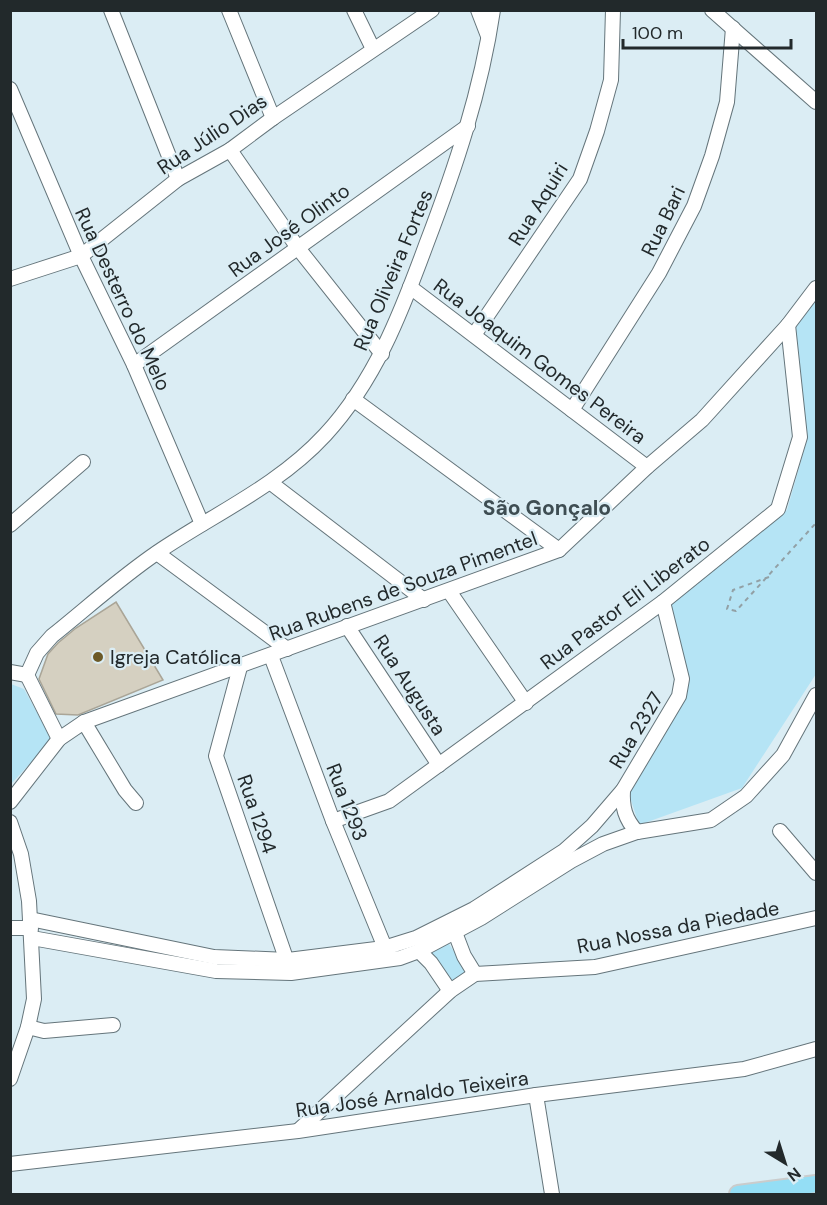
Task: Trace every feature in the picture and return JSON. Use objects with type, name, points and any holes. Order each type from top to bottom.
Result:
[{"type":"main road","points":[[738,1194],[816,1184]]},
{"type":"street","points":[[111,10],[178,178]]},
{"type":"street","points":[[229,10],[273,118]]},
{"type":"street","points":[[354,10],[373,49]]},
{"type":"street","name":"Rua Júlio Dias","points":[[10,279],[81,256],[178,178],[230,150],[273,118],[432,10]]},
{"type":"street","points":[[478,10],[489,38]]},
{"type":"street","name":"Rua Oliveira Fortes","points":[[27,675],[37,653],[52,636],[157,553],[271,483],[324,436],[353,399],[382,354],[456,168],[489,38],[493,10]]},
{"type":"street","name":"Rua Aquiri","points":[[474,335],[580,178],[597,131],[611,80],[613,10]]},
{"type":"street","points":[[712,10],[816,102]]},
{"type":"street","name":"Rua Bari","points":[[572,410],[659,273],[694,206],[712,156],[727,102],[733,28]]},
{"type":"street","name":"Rua Desterro do Melo","points":[[10,89],[81,256],[134,366],[202,524]]},
{"type":"street","name":"Rua José Olinto","points":[[134,366],[468,126]]},
{"type":"street","points":[[230,150],[297,248],[382,354]]},
{"type":"street","name":"Rua Joaquim Gomes Pereira","points":[[410,287],[647,466]]},
{"type":"street","name":"Rua Rubens de Souza Pimentel","points":[[10,802],[59,739],[84,722],[559,550],[647,466],[702,420],[788,325],[816,288]]},
{"type":"street","name":"Rua Pastor Eli Liberato","points":[[333,821],[389,801],[663,602],[778,509],[800,437],[788,325]]},
{"type":"street","points":[[353,399],[559,550]]},
{"type":"street","points":[[10,525],[83,462]]},
{"type":"street","points":[[271,483],[424,600]]},
{"type":"street","points":[[157,553],[287,649]]},
{"type":"street","points":[[448,591],[526,703]]},
{"type":"street","name":"Rua 2327","points":[[637,832],[628,822],[618,804],[623,790],[679,696],[682,679],[663,602]]},
{"type":"street","name":"Rua Augusta","points":[[348,626],[439,765]]},
{"type":"street","name":"Rua 1293","points":[[271,656],[333,821],[387,954]]},
{"type":"street","name":"Rua 1294","points":[[240,666],[216,756],[289,967]]},
{"type":"street","points":[[10,672],[27,675],[59,739]]},
{"type":"street","points":[[387,954],[416,938],[481,918],[595,848],[637,832],[711,820],[746,796],[783,755],[816,695]]},
{"type":"street","points":[[84,722],[125,790],[136,803]]},
{"type":"street","points":[[31,928],[216,971],[289,967],[419,951],[474,909],[564,851],[618,804]]},
{"type":"street","points":[[10,822],[21,854],[31,928],[34,999],[28,1027],[10,1079]]},
{"type":"street","points":[[780,831],[816,873]]},
{"type":"street","name":"Rua Nossa da Piedade","points":[[474,974],[595,967],[816,918]]},
{"type":"street","points":[[298,1131],[450,991],[474,974],[464,956],[453,926]]},
{"type":"street","points":[[10,928],[31,928],[289,967]]},
{"type":"street","points":[[419,951],[431,963],[450,991]]},
{"type":"street","points":[[28,1027],[44,1031],[113,1025]]},
{"type":"street","name":"Rua José Arnaldo Teixeira","points":[[10,1164],[298,1131],[536,1095],[744,1069],[816,1049]]},
{"type":"street","points":[[536,1095],[552,1194]]},
{"type":"path","points":[[769,577],[733,590],[727,609],[736,611],[769,577],[816,523]]},
{"type":"shaded area","points":[[816,301],[816,674],[742,788],[639,825],[629,794],[686,692],[670,602],[787,510],[807,440],[795,324]]},
{"type":"shaded area","points":[[11,684],[24,689],[52,740],[11,784]]},
{"type":"shaded area","points":[[447,941],[473,980],[457,987],[428,950]]},
{"type":"building","name":"Igreja Católica","points":[[116,602],[163,680],[78,715],[56,714],[39,679],[48,654],[76,628]]},
{"type":"place","name":"Igreja Católica","points":[[98,657]]},
{"type":"district","name":"São Gonçalo","points":[[547,508]]}]
